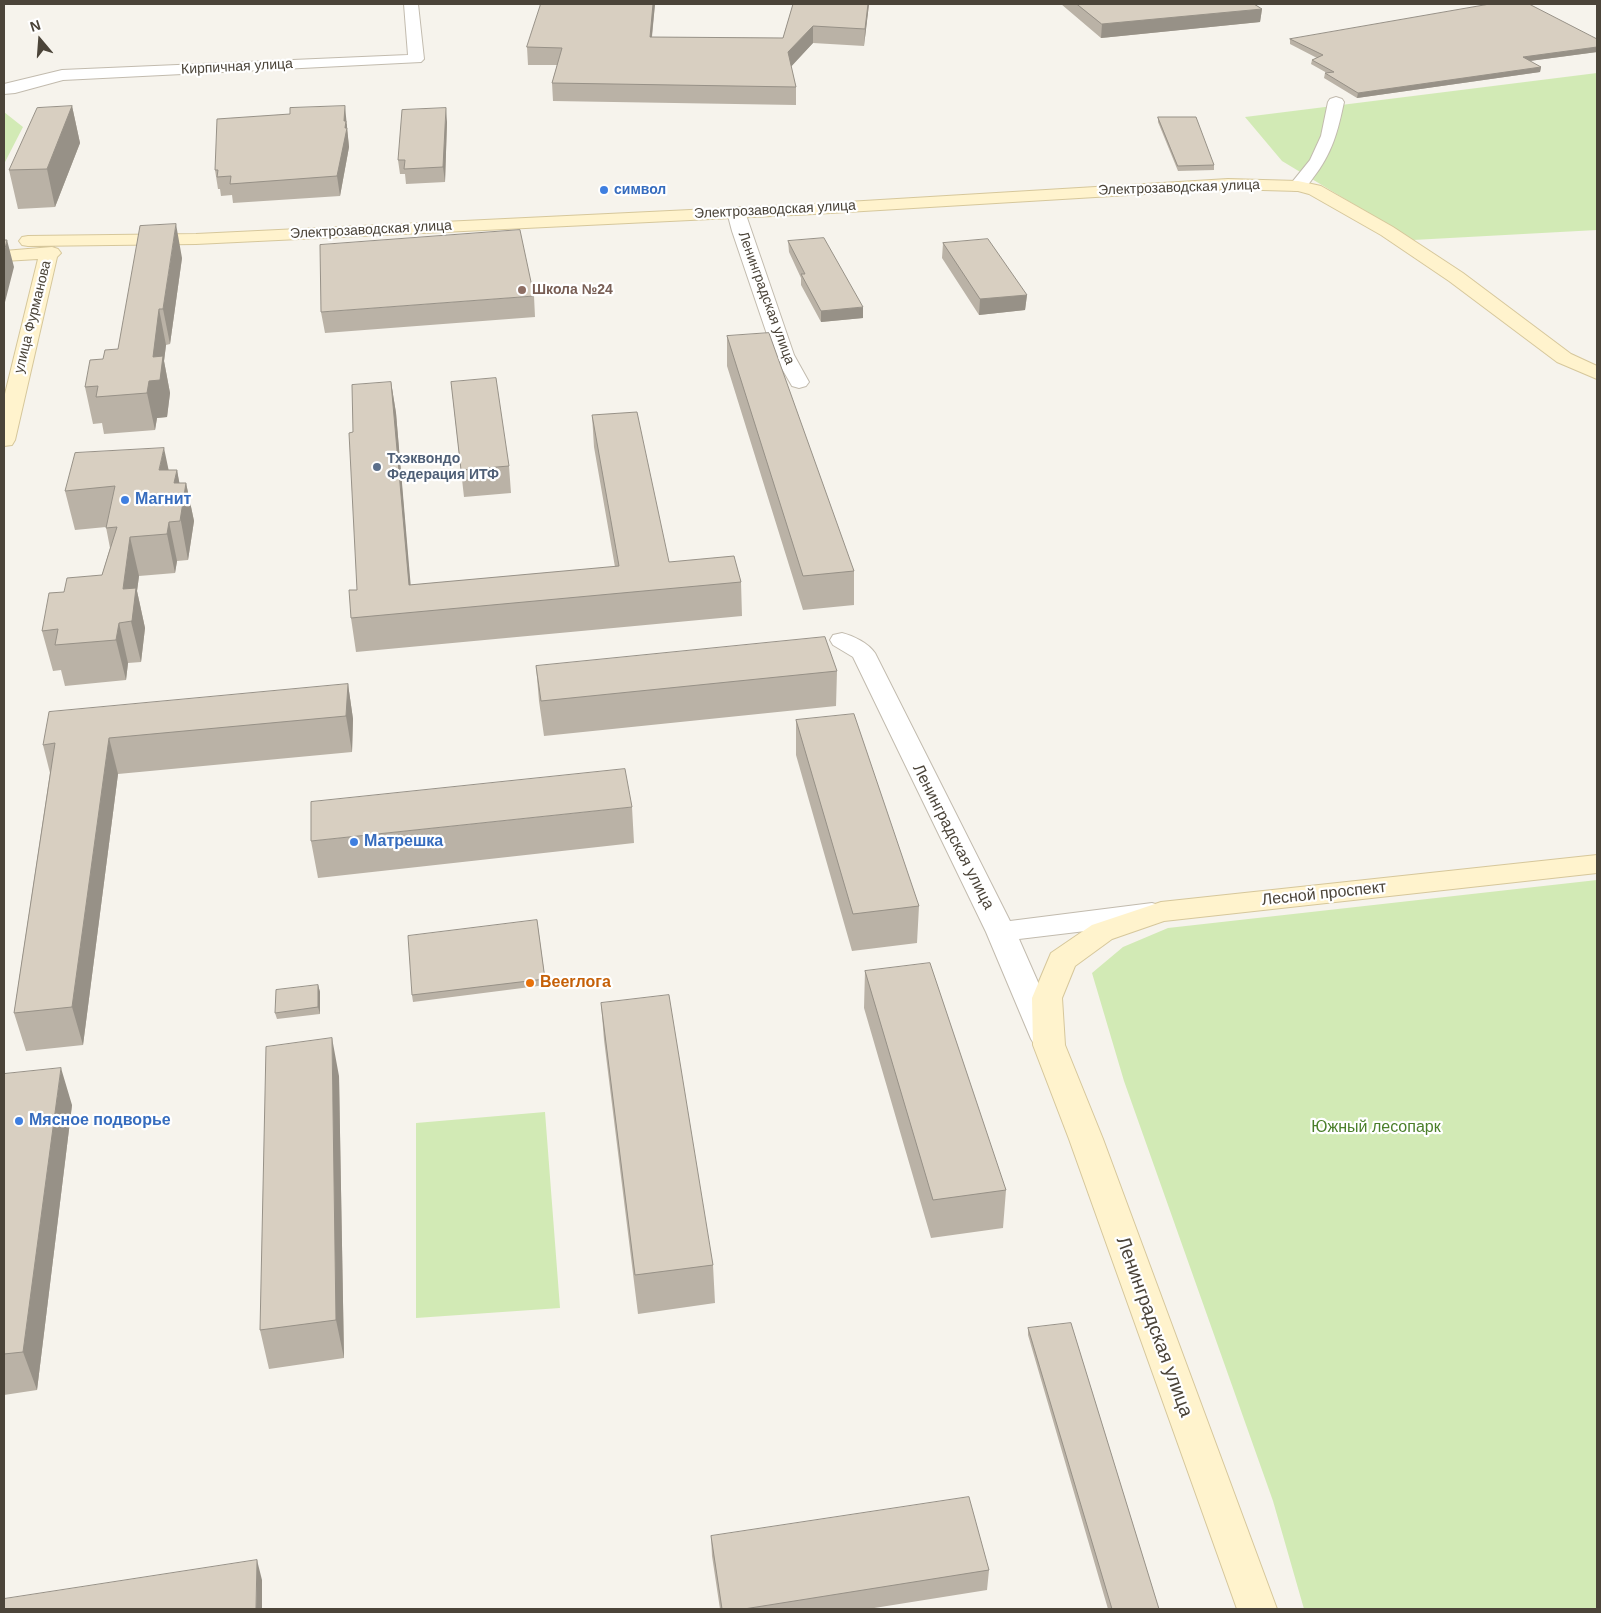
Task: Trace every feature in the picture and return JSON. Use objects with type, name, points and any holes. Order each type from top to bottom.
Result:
[{"type":"street","name":"Кирпичная улица","points":[[4,89],[15,88],[62,75],[416,59],[411,4]]},
{"type":"street","points":[[1298,186],[1318,161],[1329,136],[1336,102]]},
{"type":"street","name":"Электрозаводская улица","points":[[48,253],[20,240],[196,239],[736,212],[1228,184],[1298,186],[1315,190],[1387,231],[1456,277],[1564,358],[1597,373]]},
{"type":"street","name":"Ленинградская улица","points":[[736,212],[740,231],[784,355],[799,382]]},
{"type":"street","name":"Электрозаводская улица","points":[[4,256],[196,239]]},
{"type":"street","name":"улица Фурманова","points":[[4,440],[48,253]]},
{"type":"street","name":"Ленинградская улица","points":[[842,640],[863,653],[1001,932],[1086,1139],[1257,1609]]},
{"type":"street","name":"Лесной проспект","points":[[1062,960],[1102,932],[1161,912],[1597,864]]},
{"type":"street","points":[[1001,932],[1161,912]]},
{"type":"street","name":"Ленинградская улица","points":[[1049,1045],[1047,998],[1062,960]]},
{"type":"green space","points":[[1597,73],[1597,230],[1413,240],[1282,161],[1245,117]]},
{"type":"green space","points":[[4,112],[23,127],[4,164]]},
{"type":"green space","name":"Южный лесопарк","points":[[1597,880],[1597,1609],[1304,1609],[1273,1501],[1124,1081],[1092,973],[1123,947],[1168,928]]},
{"type":"green space","points":[[545,1112],[560,1308],[416,1318],[416,1123]]},
{"type":"building","points":[[541,4],[653,4],[650,37],[783,38],[793,4],[868,4],[865,29],[813,26],[788,52],[796,87],[552,83],[562,48],[527,47]]},
{"type":"building","points":[[1077,4],[1254,4],[1262,9],[1102,24]]},
{"type":"building","points":[[1490,4],[1529,4],[1597,39],[1597,47],[1523,57],[1541,67],[1358,93],[1325,73],[1334,72],[1312,60],[1323,55],[1290,39]]},
{"type":"building","points":[[72,106],[47,169],[9,170],[37,108]]},
{"type":"building","points":[[345,106],[344,121],[346,121],[345,128],[347,128],[337,176],[230,184],[231,176],[217,177],[218,170],[215,170],[217,119],[290,114],[290,108]]},
{"type":"building","points":[[446,108],[443,167],[404,169],[405,160],[398,160],[402,110]]},
{"type":"building","points":[[1158,117],[1196,117],[1214,165],[1178,166]]},
{"type":"building","points":[[176,224],[163,309],[159,309],[153,357],[163,356],[160,380],[149,381],[147,393],[96,397],[98,386],[85,387],[90,360],[103,359],[105,350],[118,349],[140,226]]},
{"type":"building","points":[[520,230],[534,296],[321,312],[320,245]]},
{"type":"building","points":[[824,238],[863,307],[821,311],[801,274],[805,274],[788,241]]},
{"type":"building","points":[[988,239],[1027,295],[980,299],[943,243]]},
{"type":"building","points":[[4,240],[7,240],[4,253]]},
{"type":"building","points":[[769,333],[854,571],[803,576],[727,336]]},
{"type":"building","points":[[496,378],[509,466],[461,470],[451,382]]},
{"type":"building","points":[[391,382],[409,585],[619,566],[592,415],[637,412],[669,562],[734,556],[741,582],[351,618],[349,590],[357,590],[349,433],[353,432],[352,385]]},
{"type":"building","points":[[164,448],[159,470],[177,470],[174,483],[186,483],[180,521],[169,522],[167,534],[130,537],[123,589],[136,588],[132,621],[119,623],[116,640],[55,645],[58,629],[42,631],[49,593],[64,592],[67,578],[102,575],[117,527],[106,528],[115,486],[65,491],[75,453]]},
{"type":"building","points":[[825,637],[837,671],[541,701],[536,666]]},
{"type":"building","points":[[348,684],[346,716],[109,738],[72,1007],[14,1013],[55,743],[43,745],[49,712]]},
{"type":"building","points":[[854,714],[919,906],[853,914],[796,720]]},
{"type":"building","points":[[625,769],[632,807],[311,841],[311,802]]},
{"type":"building","points":[[537,920],[545,979],[412,995],[408,936]]},
{"type":"building","points":[[930,963],[1006,1190],[933,1200],[865,971]]},
{"type":"building","points":[[318,985],[318,1007],[275,1013],[276,990]]},
{"type":"building","points":[[669,995],[713,1265],[635,1275],[601,1003]]},
{"type":"building","points":[[332,1038],[336,1320],[260,1330],[266,1047]]},
{"type":"building","points":[[61,1068],[23,1352],[4,1354],[4,1074]]},
{"type":"building","points":[[1071,1323],[1159,1609],[1112,1609],[1028,1328]]},
{"type":"building","points":[[969,1497],[989,1570],[744,1609],[722,1609],[711,1536]]},
{"type":"building","points":[[257,1560],[256,1609],[4,1609],[4,1599]]},
{"type":"place","name":"символ","points":[[604,190]]},
{"type":"place","name":"Школа №24","points":[[522,290]]},
{"type":"place","name":"Тхэквондо Федерация ИТФ","points":[[377,467]]},
{"type":"place","name":"Магнит","points":[[125,500]]},
{"type":"place","name":"Матрешка","points":[[354,842]]},
{"type":"place","name":"Beerлога","points":[[530,983]]},
{"type":"place","name":"Мясное подворье","points":[[19,1121]]}]
